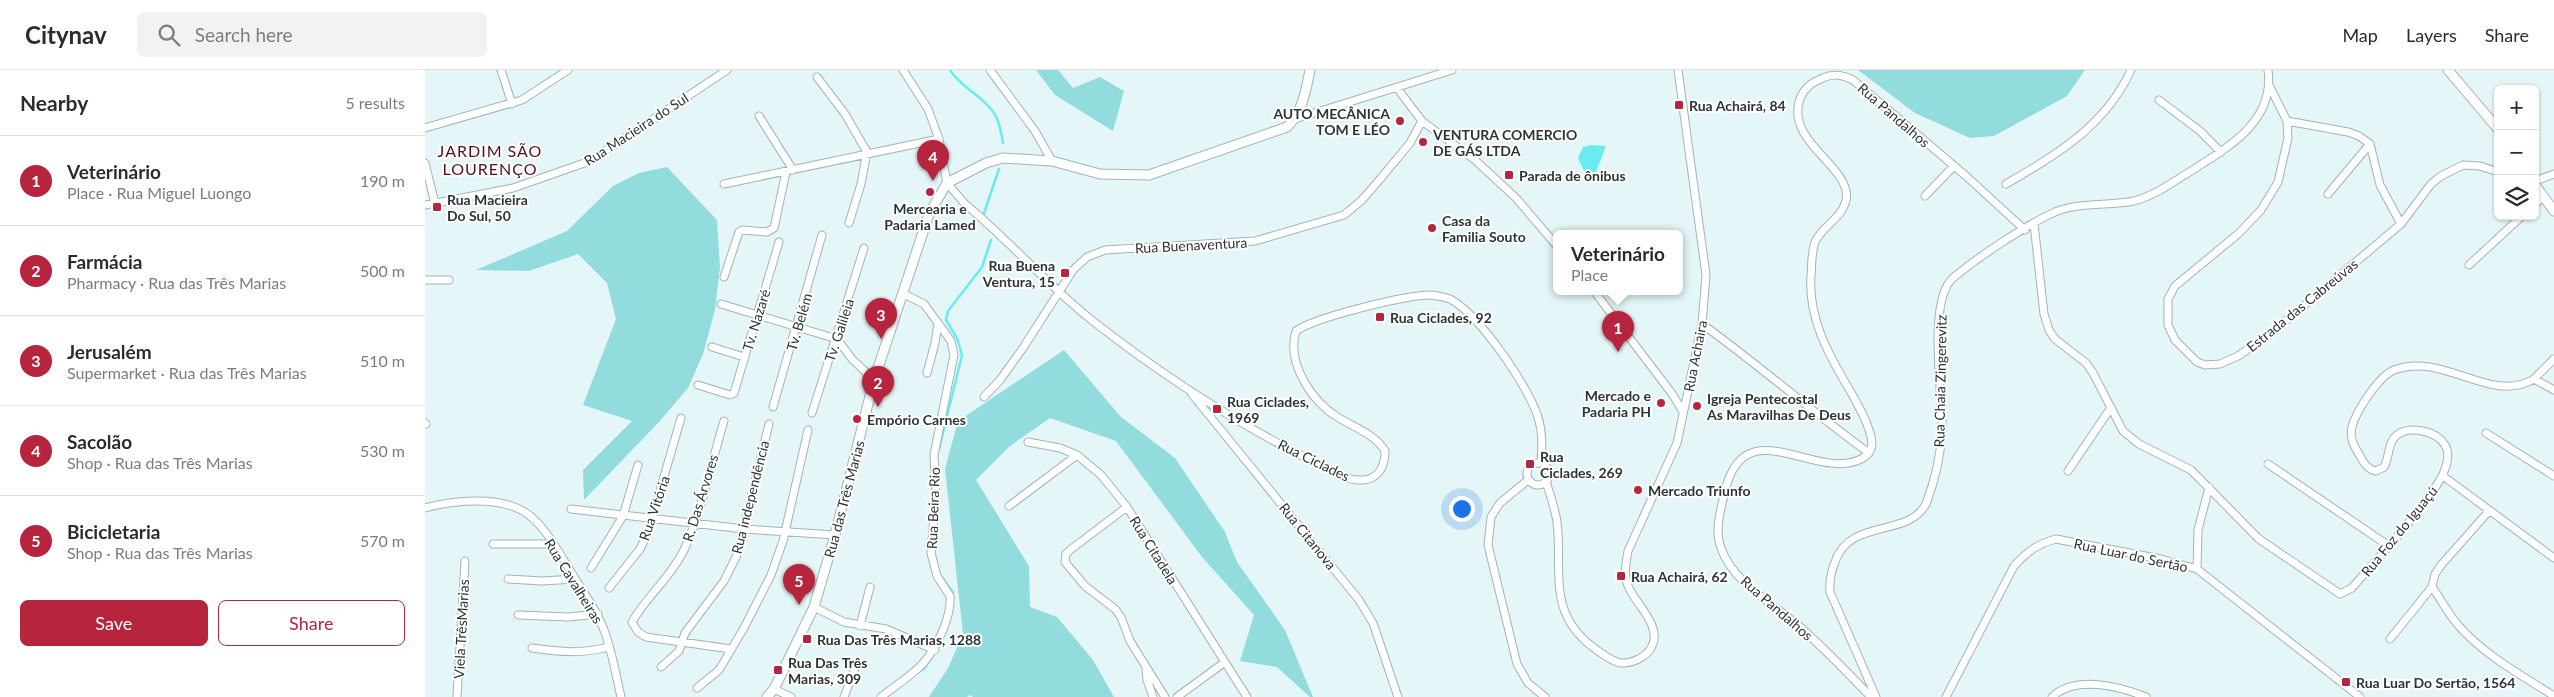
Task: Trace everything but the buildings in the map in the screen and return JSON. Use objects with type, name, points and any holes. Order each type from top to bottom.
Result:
[{"type":"street","points":[[501,70],[512,104]]},
{"type":"street","points":[[425,128],[522,100],[568,70]]},
{"type":"street","name":"Rua Macieira do Sul","points":[[425,205],[513,188],[590,161],[727,70]]},
{"type":"street","points":[[903,70],[928,109],[939,139],[947,183],[979,166],[1003,158],[1052,161],[1100,174],[1149,175],[1277,132],[1295,119],[1452,70]]},
{"type":"street","points":[[990,70],[1035,131],[1052,161]]},
{"type":"street","points":[[1295,119],[1305,94],[1310,70]]},
{"type":"street","name":"Rua Achaira","points":[[1546,482],[1557,523],[1559,594],[1568,617],[1580,635],[1605,656],[1619,663],[1631,662],[1644,656],[1653,645],[1654,634],[1650,621],[1629,588],[1625,565],[1628,551],[1677,443],[1702,324],[1706,275],[1678,70]]},
{"type":"street","points":[[2006,184],[2055,155],[2079,138],[2120,91],[2131,70]]},
{"type":"street","points":[[2268,70],[2270,87]]},
{"type":"street","points":[[2448,70],[2494,124]]},
{"type":"street","name":"Rua Pandalhos","points":[[1871,697],[1819,643],[1740,577],[1723,555],[1718,536],[1727,480],[1736,465],[1750,454],[1773,449],[1840,464],[1858,460],[1869,453],[1871,443],[1867,425],[1817,327],[1811,298],[1811,266],[1815,244],[1822,232],[1842,209],[1846,192],[1842,182],[1804,132],[1797,112],[1799,100],[1807,87],[1815,82],[1831,75],[1845,76],[1868,91],[1917,136],[1955,166],[2025,230]]},
{"type":"street","points":[[817,77],[845,114],[867,152],[861,184],[849,223]]},
{"type":"street","name":"Estrada das Cabreúvas","points":[[2270,87],[2287,121],[2288,138],[2278,182],[2261,210],[2238,234],[2175,286],[2169,299],[2168,325],[2175,340],[2197,362],[2205,365],[2220,364],[2238,356],[2270,334],[2401,224],[2431,184],[2451,170],[2463,165],[2494,171]]},
{"type":"street","name":"Rua Chaia Zingerevitz","points":[[1876,697],[1830,592],[1831,573],[1837,556],[1847,542],[1856,537],[1907,520],[1924,508],[1939,456],[1942,431],[1938,339],[1939,318],[1945,288],[1954,277],[1980,258],[2034,224],[2062,210],[2145,198],[2221,152],[2235,142],[2252,124],[2270,87]]},
{"type":"street","points":[[1397,88],[1422,120],[1494,177],[1516,198],[1553,241]]},
{"type":"street","points":[[2159,100],[2200,131],[2221,152]]},
{"type":"street","points":[[724,277],[739,232],[742,230],[767,232],[773,228],[790,171],[759,116]]},
{"type":"street","name":"Rua Buenaventura","points":[[984,397],[1000,380],[1023,348],[1073,270],[1087,258],[1105,250],[1255,241],[1343,215],[1362,200],[1381,178],[1410,143],[1422,120]]},
{"type":"street","points":[[2287,121],[2348,132],[2370,144],[2380,185],[2401,224]]},
{"type":"street","points":[[724,184],[790,171],[867,152],[939,139]]},
{"type":"street","points":[[2328,194],[2370,144]]},
{"type":"street","points":[[425,163],[435,203]]},
{"type":"street","points":[[1925,196],[1955,166]]},
{"type":"street","points":[[2539,180],[2554,174]]},
{"type":"street","name":"Rua Ciclades","points":[[947,183],[965,204],[1093,321],[1189,391],[1298,454],[1338,474],[1361,481],[1372,478],[1379,473],[1385,462],[1385,451],[1376,439],[1328,410],[1313,393],[1301,374],[1293,353],[1296,331],[1317,320],[1375,305],[1429,295],[1449,299],[1476,321],[1512,367],[1529,396],[1538,418],[1543,440],[1541,462]]},
{"type":"street","name":"Rua das Três Marias","points":[[767,697],[774,689],[814,607],[835,536],[874,380],[929,214],[947,183]]},
{"type":"street","points":[[2539,191],[2554,211]]},
{"type":"street","points":[[2539,200],[2543,197]]},
{"type":"street","points":[[2469,265],[2518,220]]},
{"type":"street","points":[[2034,224],[2044,314],[2049,330],[2055,339],[2086,363],[2111,409],[2130,438],[2191,470],[2209,487],[2198,530],[2197,569]]},
{"type":"street","name":"Tv. Belém","points":[[773,407],[823,235]]},
{"type":"street","name":"Tv. Nazaré","points":[[698,385],[730,395],[734,393],[779,242]]},
{"type":"street","name":"Tv. Galileia","points":[[812,413],[837,339],[864,248]]},
{"type":"street","points":[[425,280],[449,280]]},
{"type":"street","name":"Rua Beira Rio","points":[[881,697],[923,665],[935,650],[945,625],[950,602],[950,596],[932,565],[931,553],[936,495],[934,455],[954,355],[951,341],[924,304],[902,293]]},
{"type":"street","points":[[1597,295],[1673,395],[1683,412]]},
{"type":"street","points":[[721,304],[837,339],[852,359],[874,380]]},
{"type":"street","points":[[927,373],[935,343],[937,323]]},
{"type":"street","points":[[1702,324],[1747,356],[1836,429],[1869,453]]},
{"type":"street","points":[[712,347],[744,357]]},
{"type":"street","points":[[2554,359],[2535,379],[2554,390]]},
{"type":"street","name":"Rua Foz do Iguaçú","points":[[2209,487],[2259,539],[2329,589],[2340,594],[2352,588],[2417,513],[2443,476],[2448,454],[2445,445],[2430,433],[2418,430],[2404,432],[2396,436],[2391,443],[2387,462],[2381,469],[2372,470],[2361,458],[2354,444],[2352,427],[2363,404],[2383,376],[2406,366],[2423,365],[2474,378],[2499,387],[2515,388],[2535,379]]},
{"type":"street","name":"Rua Citanova","points":[[1189,391],[1215,426],[1280,501],[1359,600],[1373,623],[1398,697]]},
{"type":"street","points":[[2068,471],[2111,409]]},
{"type":"street","name":"Rua Vitória","points":[[609,588],[639,549],[653,518],[681,418]]},
{"type":"street","name":"R. Das Árvores","points":[[682,642],[646,637],[638,632],[632,622],[672,571],[695,523],[724,421]]},
{"type":"street","name":"Rua independência","points":[[661,667],[676,654],[685,633],[724,581],[737,555],[769,424]]},
{"type":"street","points":[[697,688],[719,670],[766,586],[784,533],[808,430]]},
{"type":"street","points":[[2487,432],[2554,476]]},
{"type":"street","name":"Rua Citadela","points":[[1028,442],[1060,448],[1077,455],[1101,475],[1127,507],[1247,697]]},
{"type":"street","points":[[1009,506],[1077,455]]},
{"type":"street","points":[[1541,462],[1549,470],[1546,482],[1536,485],[1528,480],[1526,472],[1530,465],[1541,462]]},
{"type":"street","points":[[2268,464],[2389,546]]},
{"type":"street","points":[[591,568],[623,516],[639,465]]},
{"type":"street","points":[[2443,476],[2489,512],[2554,558]]},
{"type":"street","points":[[1528,480],[1500,504],[1491,516],[1488,546],[1517,664],[1528,683],[1545,697]]},
{"type":"street","name":"Rua Cavalheiras","points":[[425,508],[449,501],[468,500],[509,507],[529,515],[554,544],[598,614],[609,647],[621,697]]},
{"type":"street","points":[[1127,507],[1070,550],[1065,558],[1068,568],[1085,586],[1115,609],[1121,617],[1130,641],[1165,697]]},
{"type":"street","points":[[571,509],[744,529],[835,536]]},
{"type":"street","points":[[2390,639],[2433,587],[2435,574],[2442,564],[2489,512]]},
{"type":"street","name":"Rua Luar do Sertão","points":[[1946,697],[2014,566],[2040,543],[2056,539],[2161,559],[2197,569],[2360,697]]},
{"type":"street","points":[[493,544],[554,544]]},
{"type":"street","name":"Viela TrêsMarias","points":[[457,697],[465,561]]},
{"type":"street","points":[[508,579],[542,582],[575,579]]},
{"type":"street","points":[[860,626],[870,587]]},
{"type":"street","points":[[2433,587],[2457,624],[2467,635],[2503,664],[2554,696]]},
{"type":"street","points":[[814,607],[845,622],[886,629],[935,650]]},
{"type":"street","points":[[518,615],[568,618],[598,614]]},
{"type":"street","points":[[682,642],[731,649]]},
{"type":"street","points":[[532,648],[567,654],[609,647]]},
{"type":"street","points":[[1177,697],[1225,662]]},
{"type":"street","points":[[844,697],[856,666]]},
{"type":"street","points":[[1146,668],[1147,680],[1153,697]]},
{"type":"street","points":[[2052,697],[2064,688],[2080,685],[2110,687],[2145,697]]},
{"type":"street","points":[[2346,686],[2350,697]]},
{"type":"street","points":[[774,689],[791,697]]},
{"type":"shaded area","points":[[1036,70],[1058,70],[1073,88],[1100,77],[1124,91],[1113,131],[1055,95]]},
{"type":"shaded area","points":[[1858,70],[2085,70],[2067,96],[1994,136],[1970,138],[1915,113]]},
{"type":"shaded area","points":[[1592,145],[1606,146],[1596,172],[1590,174],[1584,171],[1578,158],[1583,147]]},
{"type":"shaded area","points":[[667,167],[717,220],[720,267],[715,310],[703,354],[688,388],[658,423],[584,500],[583,470],[632,421],[583,405],[616,319],[607,283],[578,254],[529,271],[476,270],[567,231],[613,186],[639,173]]},
{"type":"shaded area","points":[[1064,350],[1121,417],[1175,458],[1225,532],[1237,562],[1285,630],[1313,697],[1310,697],[1277,667],[1240,661],[1254,615],[1202,557],[1116,441],[1050,418],[1010,446],[976,480],[1029,566],[1030,607],[1057,617],[1093,660],[1114,697],[973,697],[970,695],[967,697],[929,697],[948,668],[963,634],[945,469],[958,421]]},
{"type":"waterway","points":[[950,70],[959,81],[981,99],[994,113],[1003,143]]},
{"type":"waterway","points":[[983,216],[999,169]]},
{"type":"waterway","points":[[939,449],[962,355],[957,338],[946,320],[948,311],[982,267],[991,240]]},
{"type":"waterway","points":[[941,576],[953,593],[952,597]]},
{"type":"waterway","points":[[918,672],[924,669],[935,652]]},
{"type":"place","name":"Rua Achairá, 84","points":[[1679,105]]},
{"type":"place","name":"AUTO MECÂNICA TOM E LÉO","points":[[1400,121]]},
{"type":"place","name":"VENTURA COMERCIO DE GÁS LTDA","points":[[1423,142]]},
{"type":"place","name":"Parada de ônibus","points":[[1509,175]]},
{"type":"place","name":"Sacolão","points":[[933,181]]},
{"type":"place","name":"Mercearia e Padaria Lamed","points":[[930,192]]},
{"type":"place","name":"Rua Macieira Do Sul, 50","points":[[437,207]]},
{"type":"place","name":"Casa da Familia Souto","points":[[1432,228]]},
{"type":"place","name":"Rua Buena Ventura, 15","points":[[1065,273]]},
{"type":"place","name":"Rua Ciclades, 92","points":[[1380,317]]},
{"type":"place","name":"Jerusalém","points":[[881,339]]},
{"type":"place","name":"Veterinário","points":[[1618,352]]},
{"type":"place","name":"Mercado e Padaria PH","points":[[1661,403]]},
{"type":"place","name":"Igreja Pentecostal As Maravilhas De Deus","points":[[1697,406]]},
{"type":"place","name":"Farmácia","points":[[878,407]]},
{"type":"place","name":"Rua Ciclades, 1969","points":[[1217,409]]},
{"type":"place","name":"Empório Carnes","points":[[857,419]]},
{"type":"place","name":"Rua Ciclades, 269","points":[[1530,464]]},
{"type":"place","name":"Mercado Triunfo","points":[[1638,490]]},
{"type":"place","name":"Rua Achairá, 62","points":[[1621,576]]},
{"type":"place","name":"Bicicletaria","points":[[799,605]]},
{"type":"place","name":"Rua Das Três Marias, 1288","points":[[807,639]]},
{"type":"place","name":"Rua Das Três Marias, 309","points":[[778,670]]},
{"type":"place","name":"Rua Luar Do Sertão, 1564","points":[[2346,682]]},
{"type":"district","name":"JARDIM SÃO LOURENÇO","points":[[490,159]]}]
